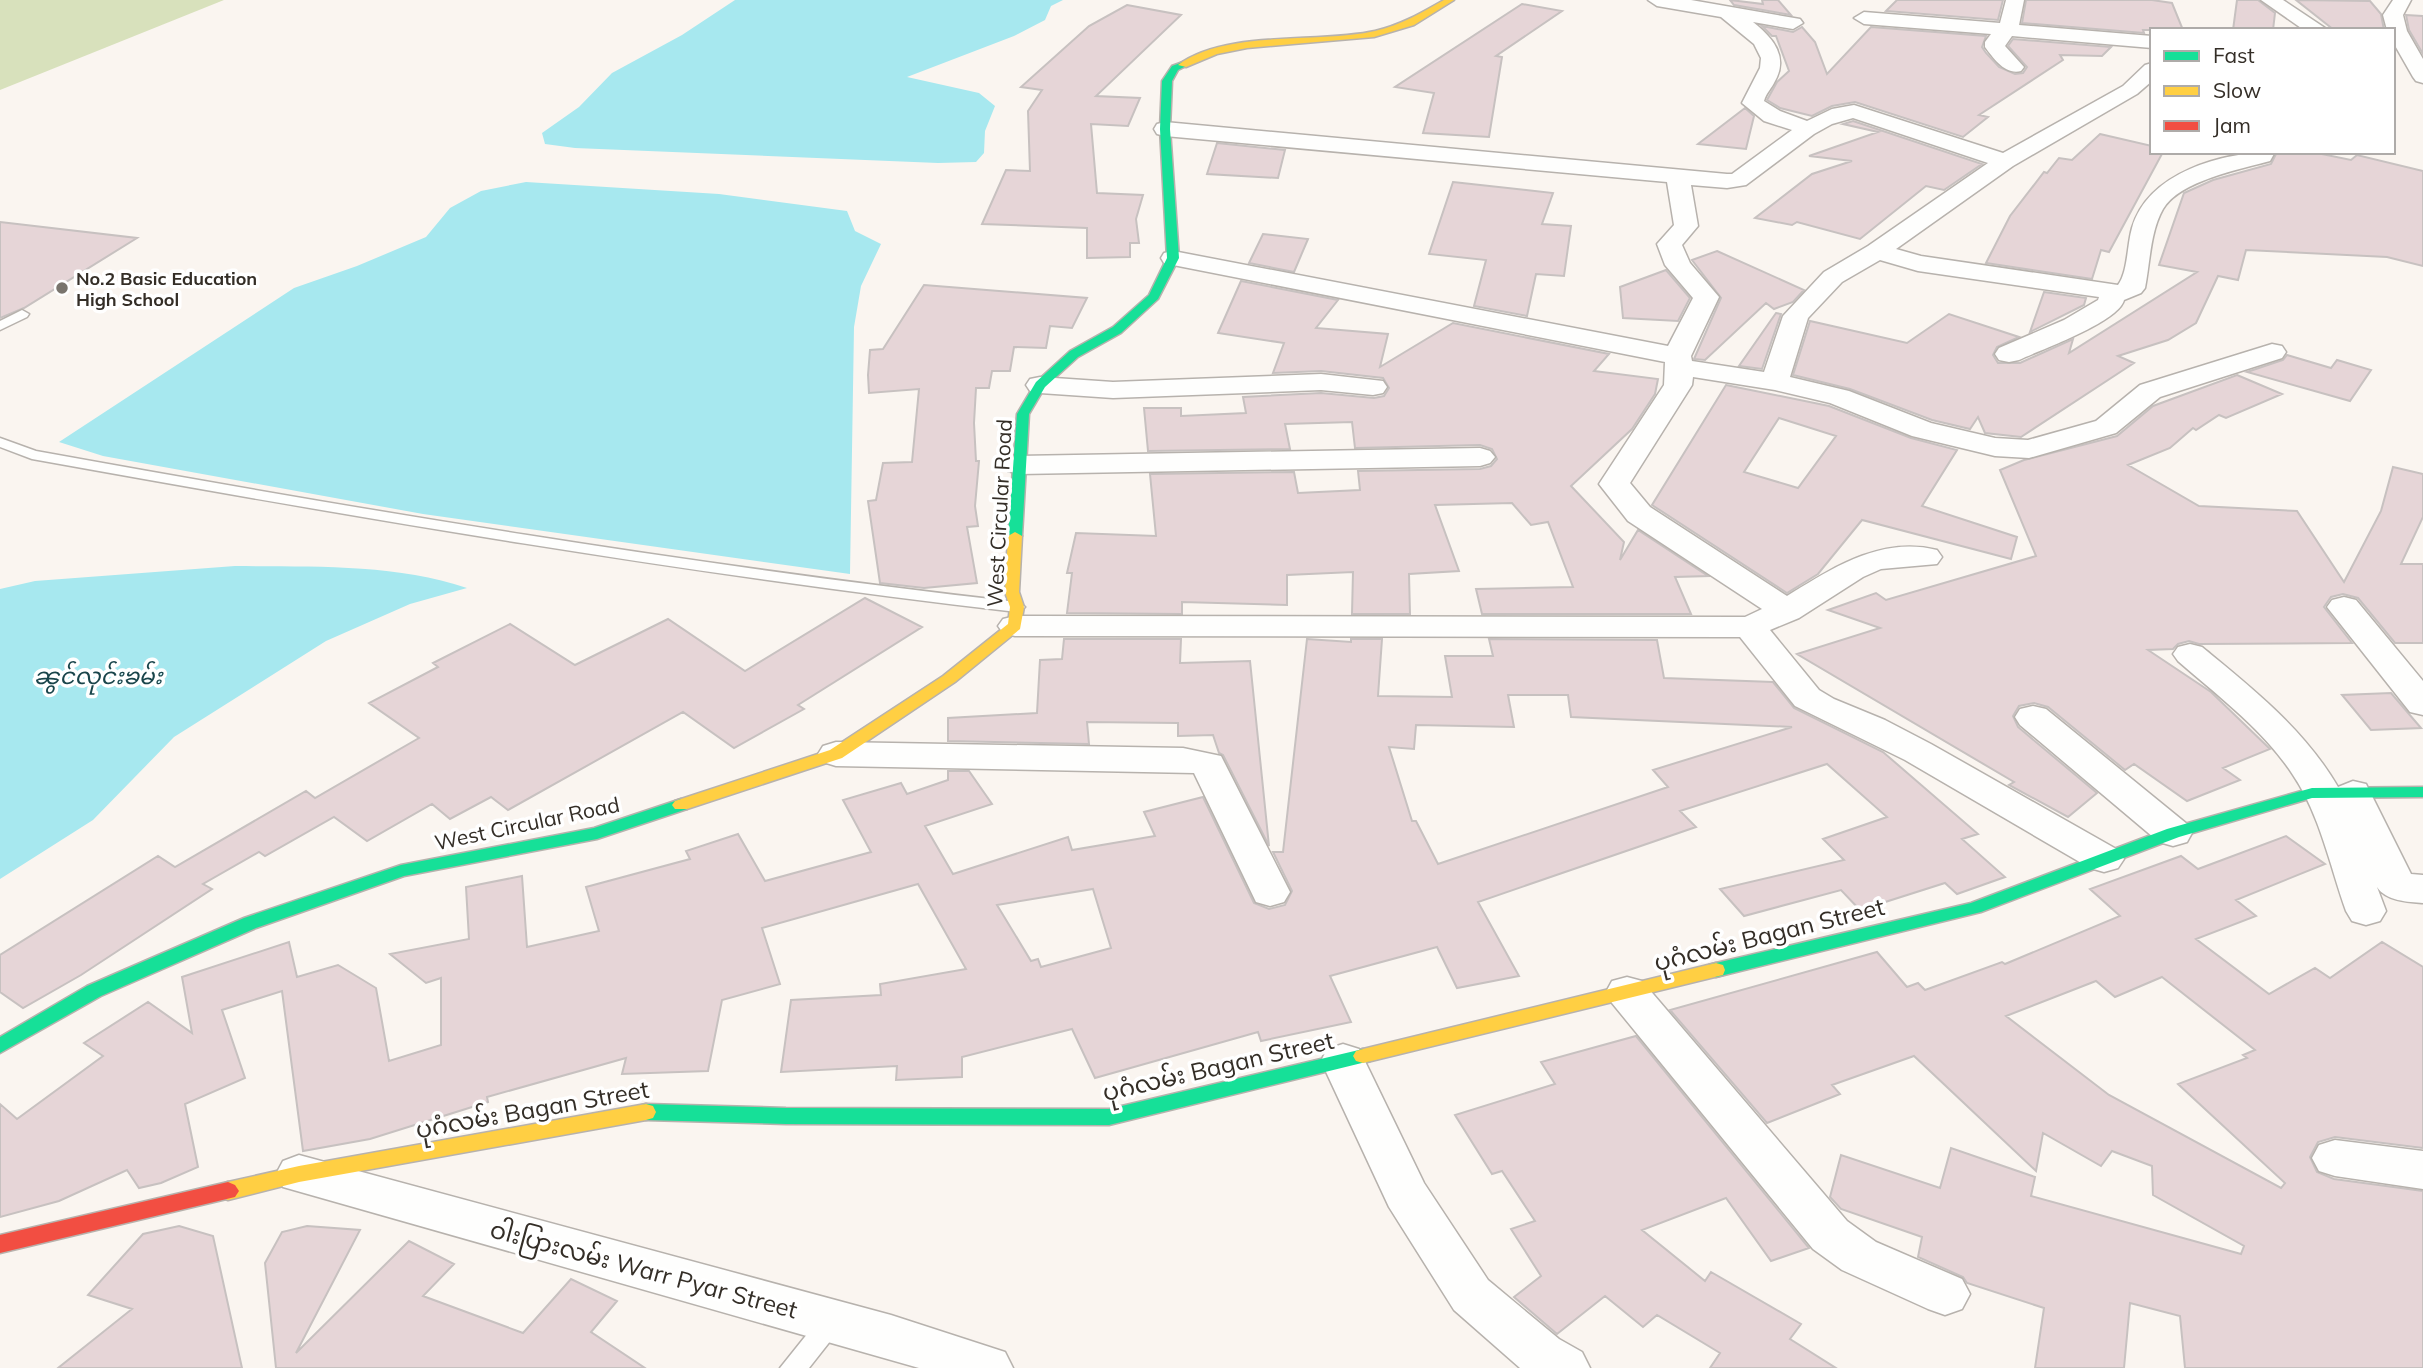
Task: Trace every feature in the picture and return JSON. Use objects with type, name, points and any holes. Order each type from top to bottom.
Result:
[{"type":"street","name":"West Circular Road","points":[[0,1046],[94,991],[250,923],[401,871],[597,832],[836,754],[949,679],[1016,617],[1012,592],[1023,414],[1040,385],[1074,354],[1117,330],[1154,297],[1173,258],[1165,129],[1167,80],[1175,68],[1214,52],[1247,45],[1374,34],[1411,23],[1450,0]]},
{"type":"street","points":[[1657,0],[1793,23]]},
{"type":"street","points":[[2014,67],[1995,47],[1995,42],[2008,29],[2015,0]]},
{"type":"street","points":[[2270,0],[2315,28]]},
{"type":"street","points":[[2402,0],[2393,15],[2397,31],[2423,77]]},
{"type":"street","points":[[1726,11],[1767,45],[1772,58],[1768,78],[1754,94],[1754,103],[1772,116],[1810,129]]},
{"type":"street","points":[[1861,16],[2150,42]]},
{"type":"street","points":[[1775,382],[1796,316],[1833,277],[1877,251],[2005,161],[2130,90],[2150,71]]},
{"type":"street","points":[[2395,73],[2423,86]]},
{"type":"street","points":[[1165,129],[1678,177],[1738,180],[1810,129],[1843,112],[1854,111],[2005,161]]},
{"type":"street","points":[[1877,251],[1918,263],[2112,294],[2121,293],[2132,288],[2144,227],[2152,206],[2175,186],[2263,154]]},
{"type":"street","points":[[1678,177],[1686,226],[1669,244],[1678,265],[1706,297],[1678,362],[1678,385],[1614,484],[1639,514],[1787,611]]},
{"type":"street","points":[[1173,258],[1508,321],[1678,362],[1775,382],[1839,397],[1922,430],[1995,447],[2029,449],[2106,427],[2150,391],[2272,352]]},
{"type":"street","points":[[2009,354],[2073,326],[2111,304],[2112,294]]},
{"type":"street","points":[[1040,385],[1113,390],[1321,382],[1373,387]]},
{"type":"street","points":[[1019,465],[1480,457]]},
{"type":"street","points":[[1016,617],[1750,627],[1787,611],[1852,570],[1876,560],[1926,557]]},
{"type":"street","points":[[2344,607],[2423,704]]},
{"type":"street","points":[[1750,627],[1807,698],[1906,746],[2104,859]]},
{"type":"street","points":[[2190,654],[2267,722],[2338,793],[2395,883],[2407,888],[2423,889]]},
{"type":"street","points":[[2033,717],[2173,832]]},
{"type":"street","points":[[836,754],[1183,760],[1208,764],[1270,892]]},
{"type":"street","name":"ပုဂံလမ်း Bagan Street","points":[[0,1244],[299,1174],[655,1110],[786,1116],[1109,1117],[1975,908],[2173,832],[2312,793],[2423,792]]},
{"type":"street","points":[[2338,793],[2366,911]]},
{"type":"street","points":[[1627,992],[1830,1235],[1859,1256],[1945,1294]]},
{"type":"street","points":[[1343,1061],[1406,1194],[1471,1296],[1541,1355],[1564,1368]]},
{"type":"street","points":[[2335,1158],[2423,1170]]},
{"type":"street","name":"ဝါးပြားလမ်း Warr Pyar Street","points":[[299,1174],[833,1321],[987,1368]]},
{"type":"lane","points":[[0,327],[22,314]]},
{"type":"lane","points":[[0,442],[32,455],[418,525],[848,589],[1016,617]]},
{"type":"lane","points":[[793,1368],[833,1321]]},
{"type":"green space","points":[[0,0],[224,0],[0,90]]},
{"type":"water","points":[[735,0],[1063,0],[1051,6],[1045,20],[1014,36],[907,77],[979,93],[995,106],[985,131],[984,153],[976,162],[938,163],[575,148],[545,144],[542,133],[579,107],[612,73],[682,35]]},
{"type":"water","points":[[526,182],[719,194],[847,211],[855,231],[881,244],[861,286],[854,327],[850,574],[423,514],[103,456],[59,442],[294,288],[357,266],[426,237],[450,208],[481,191]]},
{"type":"water","name":"ၼွင်လုင်းၶမ်း","points":[[235,566],[381,570],[467,588],[410,604],[326,641],[174,737],[93,820],[0,879],[0,589],[35,581]]},
{"type":"building","points":[[1730,0],[1763,4],[1762,0],[1778,0],[1791,15],[1734,5]]},
{"type":"building","points":[[1897,0],[2003,0],[1998,20],[1886,11]]},
{"type":"building","points":[[2026,0],[2152,0],[2172,3],[2182,28],[2150,28],[2143,30],[2144,33],[2022,23]]},
{"type":"building","points":[[2237,0],[2258,0],[2275,13],[2273,28],[2233,28]]},
{"type":"building","points":[[2296,0],[2370,1],[2381,14],[2384,28],[2331,28]]},
{"type":"building","points":[[1522,4],[1562,11],[1496,56],[1502,57],[1489,137],[1423,133],[1434,93],[1395,87]]},
{"type":"building","points":[[1127,5],[1181,15],[1096,96],[1140,98],[1128,126],[1091,124],[1097,193],[1143,195],[1136,219],[1139,243],[1130,243],[1130,257],[1087,258],[1087,228],[982,224],[1006,170],[1030,171],[1028,111],[1042,90],[1021,87],[1089,26]]},
{"type":"building","points":[[2406,15],[2423,16],[2423,54],[2409,30]]},
{"type":"building","points":[[1762,26],[1793,32],[1802,27],[1815,42],[1827,74],[1871,27],[1986,36],[1982,47],[1986,53],[1999,67],[2015,74],[2023,73],[2027,67],[2008,46],[2013,39],[2111,47],[2102,56],[2060,55],[2063,60],[1979,115],[1988,117],[1963,137],[1855,102],[1832,106],[1812,116],[1780,108],[1767,100],[1777,82],[1789,71],[1776,36],[1772,36]]},
{"type":"building","points":[[1745,108],[1754,116],[1746,149],[1698,144]]},
{"type":"building","points":[[1853,121],[1982,164],[1944,190],[1926,186],[1860,239],[1797,222],[1792,225],[1755,218],[1812,174],[1852,161],[1809,156],[1878,132],[1843,124]]},
{"type":"building","points":[[2100,134],[2150,146],[2150,154],[2162,154],[2109,252],[2101,250],[2092,279],[1986,263],[2010,216],[2044,172],[2047,173],[2059,158],[2072,160]]},
{"type":"building","points":[[1217,143],[1285,150],[1278,178],[1207,174]]},
{"type":"building","points":[[2276,154],[2322,154],[2351,160],[2357,155],[2423,171],[2423,266],[2387,257],[2246,250],[2238,280],[2218,276],[2196,323],[2168,340],[2118,356],[2134,363],[2021,437],[1985,433],[1978,417],[1970,429],[1932,420],[1850,389],[1793,375],[1810,321],[1907,343],[1949,314],[2019,337],[1997,347],[1993,355],[1998,363],[2020,363],[2073,339],[2069,353],[2197,272],[2159,265],[2184,193],[2213,180],[2271,164]]},
{"type":"building","points":[[1453,182],[1553,193],[1542,224],[1571,226],[1564,276],[1536,274],[1527,316],[1474,306],[1486,260],[1429,254]]},
{"type":"building","points":[[0,222],[137,238],[24,308],[0,318]]},
{"type":"building","points":[[1263,234],[1308,239],[1294,272],[1249,263]]},
{"type":"building","points":[[1717,251],[1804,290],[1793,302],[1774,309],[1766,303],[1705,360],[1694,359],[1721,298],[1692,260]]},
{"type":"building","points":[[1666,270],[1690,298],[1678,321],[1623,318],[1620,287]]},
{"type":"building","points":[[1241,281],[1338,300],[1316,328],[1388,334],[1380,367],[1453,323],[1609,354],[1594,371],[1658,379],[1655,394],[1632,429],[1571,486],[1624,542],[1620,560],[1638,530],[1708,576],[1675,577],[1691,614],[1482,614],[1476,589],[1573,587],[1548,522],[1531,525],[1512,503],[1435,505],[1459,571],[1409,574],[1410,614],[1352,614],[1353,572],[1287,575],[1287,605],[1182,602],[1182,614],[1067,613],[1072,573],[1067,573],[1076,533],[1156,536],[1150,474],[1294,472],[1298,493],[1360,490],[1358,471],[1480,469],[1491,466],[1497,459],[1492,449],[1480,445],[1355,448],[1352,422],[1285,424],[1290,449],[1148,451],[1144,408],[1181,408],[1181,416],[1246,413],[1243,397],[1321,393],[1374,398],[1384,396],[1389,388],[1383,378],[1321,371],[1273,373],[1284,343],[1218,333]]},
{"type":"building","points":[[924,285],[1087,298],[1072,328],[1050,326],[1046,348],[1014,347],[1010,371],[992,371],[989,388],[976,388],[974,423],[976,461],[979,461],[975,506],[978,526],[967,527],[977,583],[924,588],[880,583],[868,501],[876,500],[883,463],[912,462],[919,389],[869,393],[868,375],[870,350],[883,349]]},
{"type":"building","points":[[2044,292],[2086,298],[2084,305],[2030,332]]},
{"type":"building","points":[[1776,313],[1781,314],[1762,369],[1739,366]]},
{"type":"building","points":[[2287,355],[2331,368],[2337,360],[2371,370],[2350,401],[2247,372],[2283,360]]},
{"type":"building","points":[[2237,375],[2282,394],[2226,418],[2219,415],[2196,430],[2193,428],[2170,448],[2128,465],[2199,506],[2297,511],[2344,582],[2381,511],[2393,467],[2423,474],[2423,517],[2401,564],[2423,564],[2423,643],[2395,643],[2358,598],[2343,594],[2331,597],[2324,607],[2352,643],[2199,644],[2189,641],[2178,644],[2173,649],[2148,650],[2211,692],[2270,749],[2223,768],[2240,780],[2187,801],[2134,764],[2125,770],[2048,707],[2034,703],[2019,706],[2013,716],[2018,727],[2097,793],[2068,817],[2009,785],[2014,782],[1797,654],[1880,628],[1828,610],[1876,593],[1886,600],[2036,556],[2000,470],[2024,460],[2117,436],[2153,406]]},
{"type":"building","points":[[1726,385],[1829,406],[1911,438],[1957,450],[1922,506],[2017,537],[2011,559],[1862,520],[1818,574],[1787,593],[1652,505]],"holes":[[[1779,418],[1836,436],[1798,488],[1744,472]]]},
{"type":"building","points":[[865,598],[922,627],[798,705],[804,709],[734,748],[683,712],[508,810],[491,797],[450,819],[432,804],[367,841],[334,817],[265,856],[259,852],[203,884],[212,889],[81,975],[23,1008],[0,992],[0,955],[158,856],[175,867],[306,791],[315,798],[419,738],[369,703],[438,667],[433,663],[510,624],[575,665],[668,619],[745,671]]},
{"type":"building","points":[[1064,639],[1181,639],[1180,663],[1250,661],[1269,846],[1223,755],[1219,753],[1213,735],[1178,736],[1178,723],[1087,722],[1089,744],[948,741],[948,718],[1037,713],[1040,660],[1062,659]]},
{"type":"building","points":[[1307,639],[1351,642],[1351,639],[1382,639],[1378,696],[1452,697],[1445,656],[1493,656],[1489,639],[1657,640],[1664,678],[1773,682],[1794,708],[1883,752],[1978,834],[1962,839],[2005,877],[1957,894],[1945,883],[1860,910],[1841,890],[1744,916],[1720,889],[1844,860],[1823,839],[1887,817],[1827,764],[1680,811],[1696,827],[1478,902],[1519,976],[1457,988],[1437,947],[1330,976],[1351,1022],[1261,1041],[1258,1032],[1095,1078],[1072,1029],[962,1057],[962,1077],[896,1080],[897,1066],[781,1072],[791,1000],[881,995],[880,984],[966,969],[918,884],[762,928],[780,984],[722,1000],[708,1071],[622,1074],[626,1058],[487,1097],[488,1102],[370,1139],[303,1151],[282,991],[222,1010],[245,1078],[185,1104],[198,1167],[161,1183],[139,1188],[127,1170],[59,1201],[0,1217],[0,1104],[17,1119],[103,1056],[84,1043],[148,1002],[192,1033],[182,977],[289,942],[297,977],[338,965],[376,988],[389,1061],[441,1045],[441,978],[426,983],[390,954],[469,939],[466,887],[522,876],[527,947],[599,931],[586,887],[690,859],[686,851],[738,834],[765,881],[871,852],[843,800],[901,783],[907,794],[948,780],[948,771],[969,771],[992,804],[925,826],[953,874],[1068,837],[1072,850],[1155,836],[1144,812],[1203,797],[1254,903],[1269,909],[1285,905],[1292,891],[1273,852],[1283,852]],"holes":[[[1508,695],[1568,695],[1571,717],[1792,727],[1653,770],[1668,787],[1438,864],[1416,821],[1412,821],[1389,747],[1414,749],[1416,725],[1514,727]],[[1093,889],[1111,948],[1041,967],[1038,959],[1031,961],[997,905]]]},
{"type":"building","points":[[2391,693],[2421,728],[2371,730],[2342,695]]},
{"type":"building","points":[[2286,836],[2325,864],[2236,900],[2256,916],[2196,939],[2269,994],[2315,968],[2330,978],[2382,942],[2423,967],[2423,1148],[2335,1137],[2318,1142],[2310,1157],[2317,1172],[2334,1179],[2423,1191],[2423,1368],[2185,1368],[2180,1316],[2130,1303],[2124,1368],[2035,1368],[2044,1308],[1967,1283],[1963,1277],[1918,1257],[1922,1237],[1841,1209],[1830,1197],[1841,1155],[1940,1188],[1951,1148],[2035,1177],[2031,1196],[2241,1254],[2244,1246],[2153,1195],[2152,1166],[2112,1151],[2101,1166],[2043,1133],[2036,1171],[1914,1056],[1832,1085],[1840,1094],[1767,1123],[1670,1010],[1877,952],[1907,987],[1918,983],[1925,990],[2002,962],[2005,964],[2120,916],[2090,889],[2181,856],[2198,869]],"holes":[[[2162,977],[2255,1050],[2243,1055],[2247,1058],[2178,1084],[2285,1183],[2281,1188],[2109,1095],[2006,1016],[2096,981],[2115,997]]]},
{"type":"building","points":[[1636,1036],[1809,1248],[1771,1261],[1726,1198],[1642,1230],[1705,1281],[1711,1272],[1801,1324],[1790,1339],[1836,1368],[1710,1368],[1720,1353],[1657,1315],[1643,1327],[1605,1296],[1557,1334],[1514,1297],[1541,1276],[1511,1229],[1535,1221],[1502,1171],[1492,1174],[1455,1115],[1555,1084],[1541,1062]]},
{"type":"building","points":[[179,1226],[213,1236],[242,1368],[58,1368],[132,1309],[88,1295],[143,1234]]},
{"type":"building","points":[[307,1226],[360,1230],[296,1353],[409,1241],[454,1264],[423,1296],[523,1333],[571,1279],[617,1301],[591,1332],[645,1368],[276,1368],[265,1263],[282,1232]]},
{"type":"traffic: fast","points":[[1015,536],[1023,414],[1040,385],[1074,354],[1117,330],[1154,297],[1173,258],[1165,129],[1167,81],[1175,68],[1183,65]]},
{"type":"traffic: fast","points":[[1716,970],[1975,908],[2173,833],[2312,793],[2423,792]]},
{"type":"traffic: fast","points":[[0,1046],[94,991],[250,923],[401,871],[597,833],[681,805]]},
{"type":"traffic: fast","points":[[646,1112],[786,1116],[1109,1117],[1363,1056]]},
{"type":"traffic: slow","points":[[1183,65],[1214,52],[1247,45],[1374,34],[1411,23],[1450,0]]},
{"type":"traffic: slow","points":[[681,805],[836,754],[949,679],[1015,626],[1017,607],[1012,592],[1015,536]]},
{"type":"traffic: slow","points":[[1363,1056],[1716,970]]},
{"type":"traffic: slow","points":[[228,1191],[299,1174],[646,1112]]},
{"type":"traffic: jam","points":[[0,1244],[228,1191]]},
{"type":"place","name":"No.2 Basic Education High School","points":[[62,288]]}]
